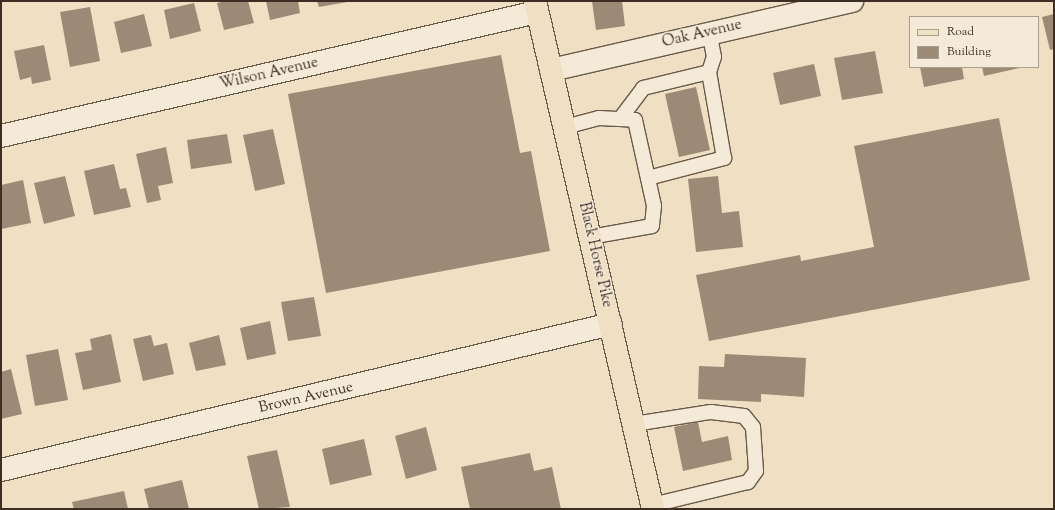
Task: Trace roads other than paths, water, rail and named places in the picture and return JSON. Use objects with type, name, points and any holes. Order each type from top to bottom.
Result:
[{"type":"main road","name":"Black Horse Pike","points":[[536,6],[653,507]]},
{"type":"street","name":"Oak Avenue","points":[[552,70],[709,32],[852,1]]},
{"type":"street","name":"Wilson Avenue","points":[[1,136],[536,6]]},
{"type":"street","name":"Brown Avenue","points":[[1,470],[611,324]]},
{"type":"lane","points":[[648,178],[724,158],[709,72],[714,57],[709,32]]},
{"type":"lane","points":[[620,119],[643,88],[709,72]]},
{"type":"lane","points":[[565,127],[600,118],[635,120],[654,206],[652,226],[591,237]]},
{"type":"lane","points":[[634,424],[711,412],[744,416],[753,427],[756,471],[748,482],[653,507]]}]
